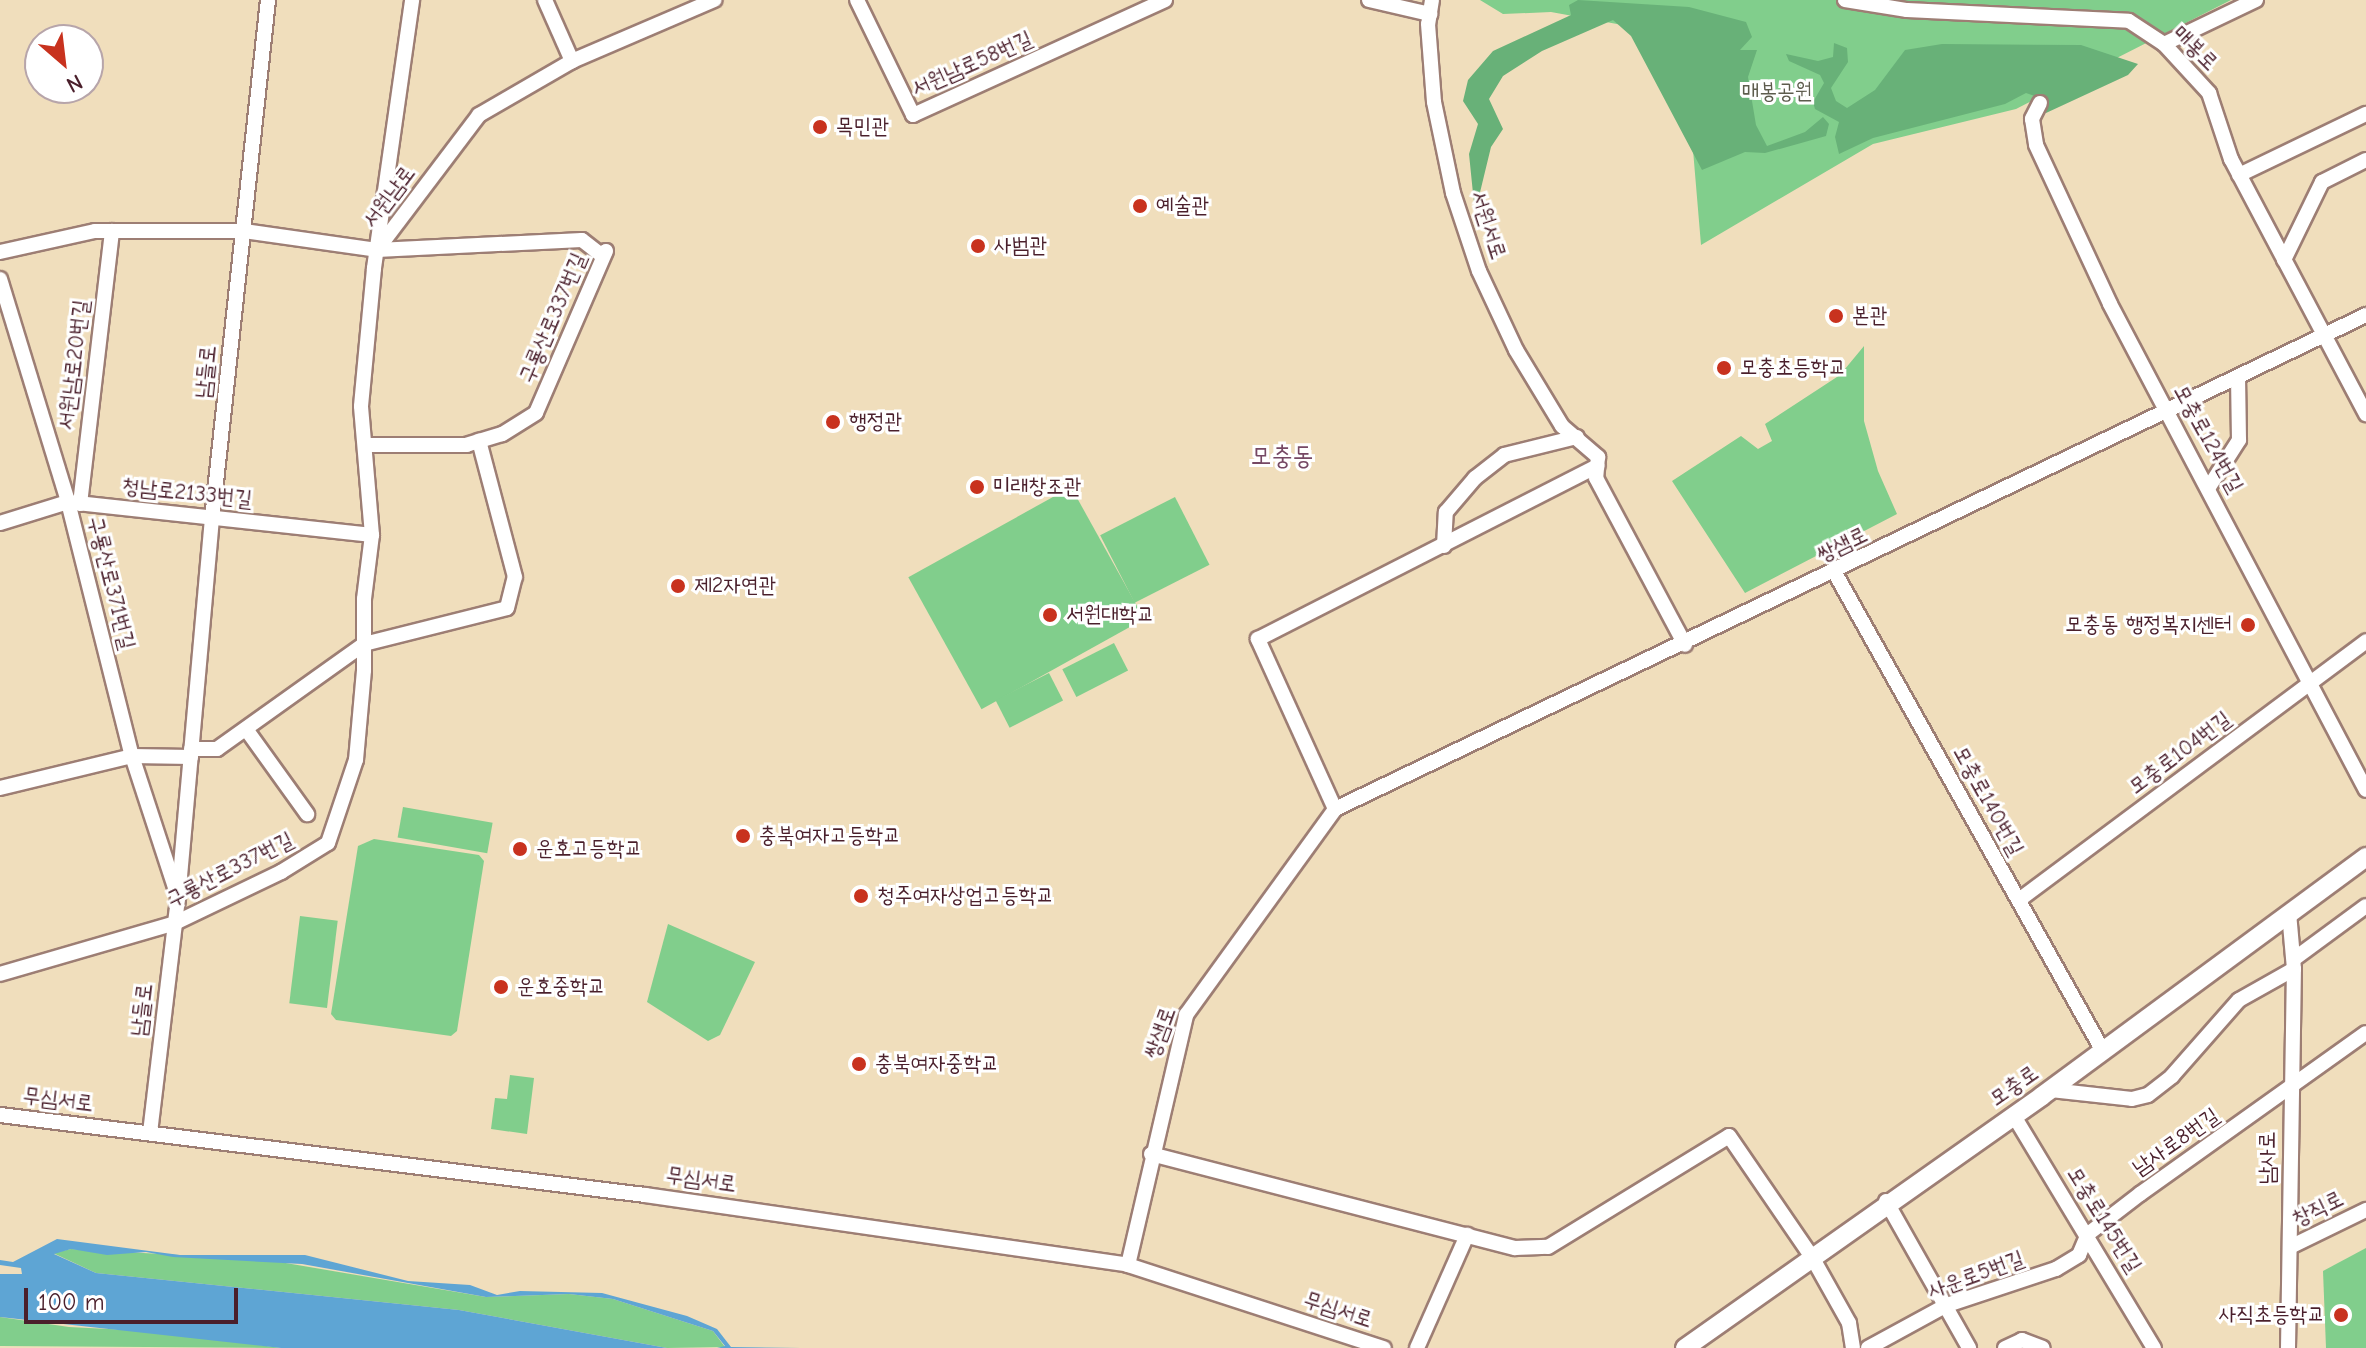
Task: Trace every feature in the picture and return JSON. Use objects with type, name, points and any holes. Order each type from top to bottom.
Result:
[{"type":"main road","name":"모충로","points":[[1676,1348],[1691,1344],[1886,1201],[2051,1090],[2366,857]]},
{"type":"street","name":"남들로","points":[[150,1133],[178,899],[212,519],[268,0]]},
{"type":"street","name":"구룡산로337번길","points":[[0,974],[175,923],[281,872],[328,843],[356,760],[372,535],[368,445],[361,406],[377,250],[412,0]]},
{"type":"street","points":[[545,0],[572,61]]},
{"type":"street","name":"서원남로","points":[[0,252],[112,231],[244,231],[377,250],[479,115],[572,61],[714,0]]},
{"type":"street","name":"서원남로58번길","points":[[857,0],[913,115],[1165,0]]},
{"type":"street","points":[[1369,0],[1431,7]]},
{"type":"street","name":"매봉로","points":[[1845,0],[1907,10],[2129,21],[2164,44],[2209,93],[2239,175],[2366,414]]},
{"type":"street","points":[[2164,44],[2256,0]]},
{"type":"street","name":"서원서로","points":[[1431,7],[1434,102],[1453,193],[1479,271],[1516,350],[1562,426],[1598,457],[1596,478],[1685,645]]},
{"type":"street","name":"모충로124번길","points":[[2040,103],[2032,119],[2036,145],[2110,304],[2313,682],[2366,790]]},
{"type":"street","points":[[2239,175],[2366,114]]},
{"type":"street","points":[[2284,260],[2322,182],[2366,160]]},
{"type":"street","name":"서원남로20번길","points":[[74,503],[112,231]]},
{"type":"street","name":"구룡산로337번길","points":[[368,445],[479,441],[536,413],[606,251],[601,255],[582,240],[377,250]]},
{"type":"street","name":"구룡산로371번길","points":[[0,279],[74,503],[132,756],[178,899]]},
{"type":"street","name":"쌍샘로","points":[[1128,1265],[1151,1154],[1186,1015],[1335,809],[1685,645],[2366,315]]},
{"type":"street","points":[[2209,487],[2239,440],[2238,377]]},
{"type":"street","points":[[1444,546],[1446,512],[1475,478],[1504,455],[1577,437]]},
{"type":"street","points":[[0,788],[132,756],[217,749],[364,644],[507,608],[515,577],[479,441]]},
{"type":"street","points":[[1335,809],[1258,639],[1598,466]]},
{"type":"street","name":"청남로2133번길","points":[[0,523],[74,503],[372,535]]},
{"type":"street","name":"모충로140번길","points":[[1835,573],[2103,1051]]},
{"type":"street","name":"모충로104번길","points":[[2019,900],[2366,641]]},
{"type":"street","name":"구룡산로337번길","points":[[246,729],[307,814]]},
{"type":"street","points":[[2051,1090],[2119,1098],[2148,1095],[2172,1076],[2239,1000],[2294,964],[2366,906]]},
{"type":"street","name":"남사로","points":[[2288,1348],[2294,964],[2289,913]]},
{"type":"street","name":"남사로8번길","points":[[2088,1234],[2366,1033]]},
{"type":"street","name":"무심서로","points":[[0,1115],[928,1233],[1128,1265],[1384,1348]]},
{"type":"street","name":"모충로145번길","points":[[2014,1116],[2154,1348]]},
{"type":"street","points":[[1151,1154],[1515,1248],[1548,1247],[1729,1136],[1812,1257],[1849,1323],[1853,1348]]},
{"type":"street","points":[[1886,1201],[1947,1305],[1964,1345]]},
{"type":"street","name":"창직로","points":[[2290,1247],[2366,1210]]},
{"type":"street","name":"사운로5번길","points":[[1868,1348],[1947,1305],[2056,1269],[2079,1255],[2088,1234]]},
{"type":"street","points":[[1417,1348],[1467,1235]]},
{"type":"street","points":[[2005,1348],[2022,1340],[2043,1348]]},
{"type":"green space","name":"매봉공원","points":[[1480,0],[2231,0],[2016,109],[1873,144],[1701,245],[1692,138],[1628,26],[1551,12],[1503,14]]},
{"type":"green space","points":[[1578,0],[1689,7],[1746,22],[1752,37],[1740,50],[1757,50],[1748,77],[1756,125],[1767,146],[1805,132],[1823,117],[1829,124],[1826,136],[1765,153],[1745,152],[1702,170],[1631,36],[1613,20],[1542,51],[1503,76],[1489,99],[1503,129],[1491,147],[1475,213],[1469,154],[1478,124],[1463,101],[1468,80],[1493,51],[1571,15],[1569,5]]},
{"type":"green space","points":[[1834,43],[1847,48],[1848,62],[1831,88],[1836,101],[1847,108],[1875,90],[1905,50],[1942,44],[2081,45],[2138,64],[2128,75],[2046,113],[2044,99],[2026,93],[2005,104],[1873,138],[1839,154],[1835,137],[1839,122],[1815,109],[1813,102],[1824,83],[1820,75],[1789,61],[1786,54],[1818,61],[1833,57]]},
{"type":"green space","points":[[1864,346],[1864,421],[1878,471],[1897,514],[1745,593],[1672,481],[1741,436],[1758,449],[1772,441],[1765,424],[1840,375]]},
{"type":"green space","points":[[1071,487],[1144,619],[982,709],[908,577]]},
{"type":"green space","points":[[1175,497],[1210,565],[1135,603],[1100,535]]},
{"type":"green space","points":[[1114,643],[1128,671],[1076,697],[1062,669]]},
{"type":"green space","points":[[1049,673],[1063,701],[1010,728],[996,700]]},
{"type":"green space","points":[[403,807],[493,823],[487,853],[398,838]]},
{"type":"green space","points":[[374,839],[479,855],[484,861],[457,1031],[451,1036],[336,1020],[331,1014],[358,846]]},
{"type":"green space","points":[[300,916],[338,921],[327,1008],[289,1003]]},
{"type":"green space","points":[[668,924],[755,962],[720,1035],[708,1041],[647,1002]]},
{"type":"green space","points":[[510,1075],[534,1078],[527,1134],[491,1129],[495,1098],[507,1099]]},
{"type":"green space","name":"사직초등학교","points":[[2366,1248],[2366,1348],[2326,1348],[2323,1271]]},
{"type":"green space","points":[[71,1249],[268,1260],[486,1297],[569,1294],[613,1299],[713,1331],[725,1347],[667,1348],[459,1310],[96,1273],[53,1253]]},
{"type":"green space","points":[[0,1317],[69,1327],[168,1332],[281,1348],[0,1346]]},
{"type":"water","points":[[57,1239],[180,1255],[305,1255],[408,1281],[470,1285],[497,1295],[520,1291],[602,1293],[687,1316],[717,1329],[731,1347],[801,1348],[717,1348],[725,1346],[713,1331],[613,1299],[569,1294],[486,1297],[302,1264],[173,1257],[146,1252],[107,1255],[71,1249],[54,1254],[96,1273],[459,1310],[667,1348],[281,1348],[0,1317],[0,1274],[22,1274],[21,1268],[0,1265],[0,1260],[13,1262]]},
{"type":"place","name":"목민관","points":[[820,127]]},
{"type":"place","name":"예술관","points":[[1140,206]]},
{"type":"place","name":"사범관","points":[[978,246]]},
{"type":"place","name":"본관","points":[[1836,316]]},
{"type":"place","name":"모충초등학교","points":[[1724,368]]},
{"type":"place","name":"행정관","points":[[833,422]]},
{"type":"place","name":"미래창조관","points":[[977,487]]},
{"type":"place","name":"제2자연관","points":[[678,586]]},
{"type":"place","name":"서원대학교","points":[[1050,615]]},
{"type":"place","name":"모충동 행정복지센터","points":[[2248,625]]},
{"type":"place","name":"충북여자고등학교","points":[[743,836]]},
{"type":"place","name":"운호고등학교","points":[[520,849]]},
{"type":"place","name":"청주여자상업고등학교","points":[[861,896]]},
{"type":"place","name":"운호중학교","points":[[501,987]]},
{"type":"place","name":"충북여자중학교","points":[[859,1064]]},
{"type":"place","name":"사직초등학교","points":[[2341,1315]]},
{"type":"district","name":"모충동","points":[[1282,457]]}]
